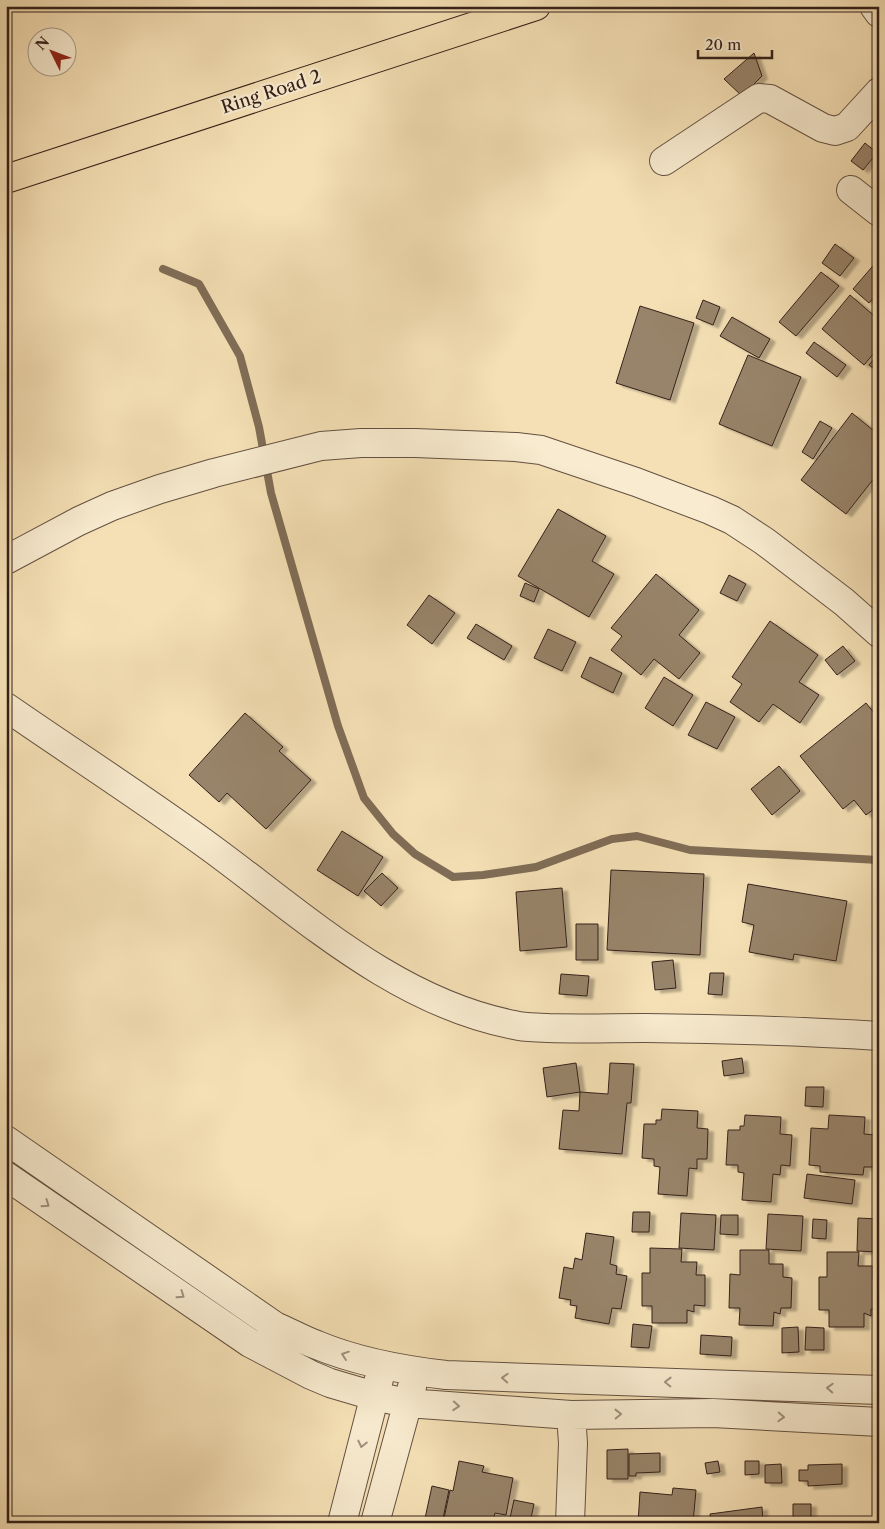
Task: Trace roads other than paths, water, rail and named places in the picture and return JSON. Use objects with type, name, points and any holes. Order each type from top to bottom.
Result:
[{"type":"main road","name":"Ring Road 2","points":[[6,179],[536,6]]},
{"type":"street","points":[[874,6],[879,13]]},
{"type":"street","points":[[664,161],[758,98],[770,99],[823,128],[835,131],[847,127],[879,92]]},
{"type":"street","points":[[851,190],[879,212]]},
{"type":"street","points":[[6,560],[34,544],[112,506],[160,488],[321,446],[362,443],[415,443],[516,447],[541,450],[636,482],[732,520],[764,540],[844,602],[879,633]]},
{"type":"street","points":[[6,546],[34,544]]},
{"type":"street","points":[[6,707],[208,846],[350,952],[428,997],[474,1014],[516,1026],[879,1036]]},
{"type":"street","points":[[6,1140],[275,1326],[317,1345],[353,1358],[416,1372],[446,1375],[879,1390]]},
{"type":"street","points":[[6,1176],[250,1343],[311,1375],[330,1383],[374,1396],[408,1403],[571,1415],[713,1413],[879,1422]]},
{"type":"street","points":[[342,1523],[383,1365]]},
{"type":"street","points":[[375,1523],[416,1372]]},
{"type":"street","points":[[570,1523],[573,1443],[571,1415]]},
{"type":"waterway","points":[[163,269],[199,284],[240,356],[259,427],[271,493],[338,726],[364,798],[393,834],[415,854],[453,877],[483,875],[536,867],[612,839],[637,836],[690,850],[879,860]]}]
